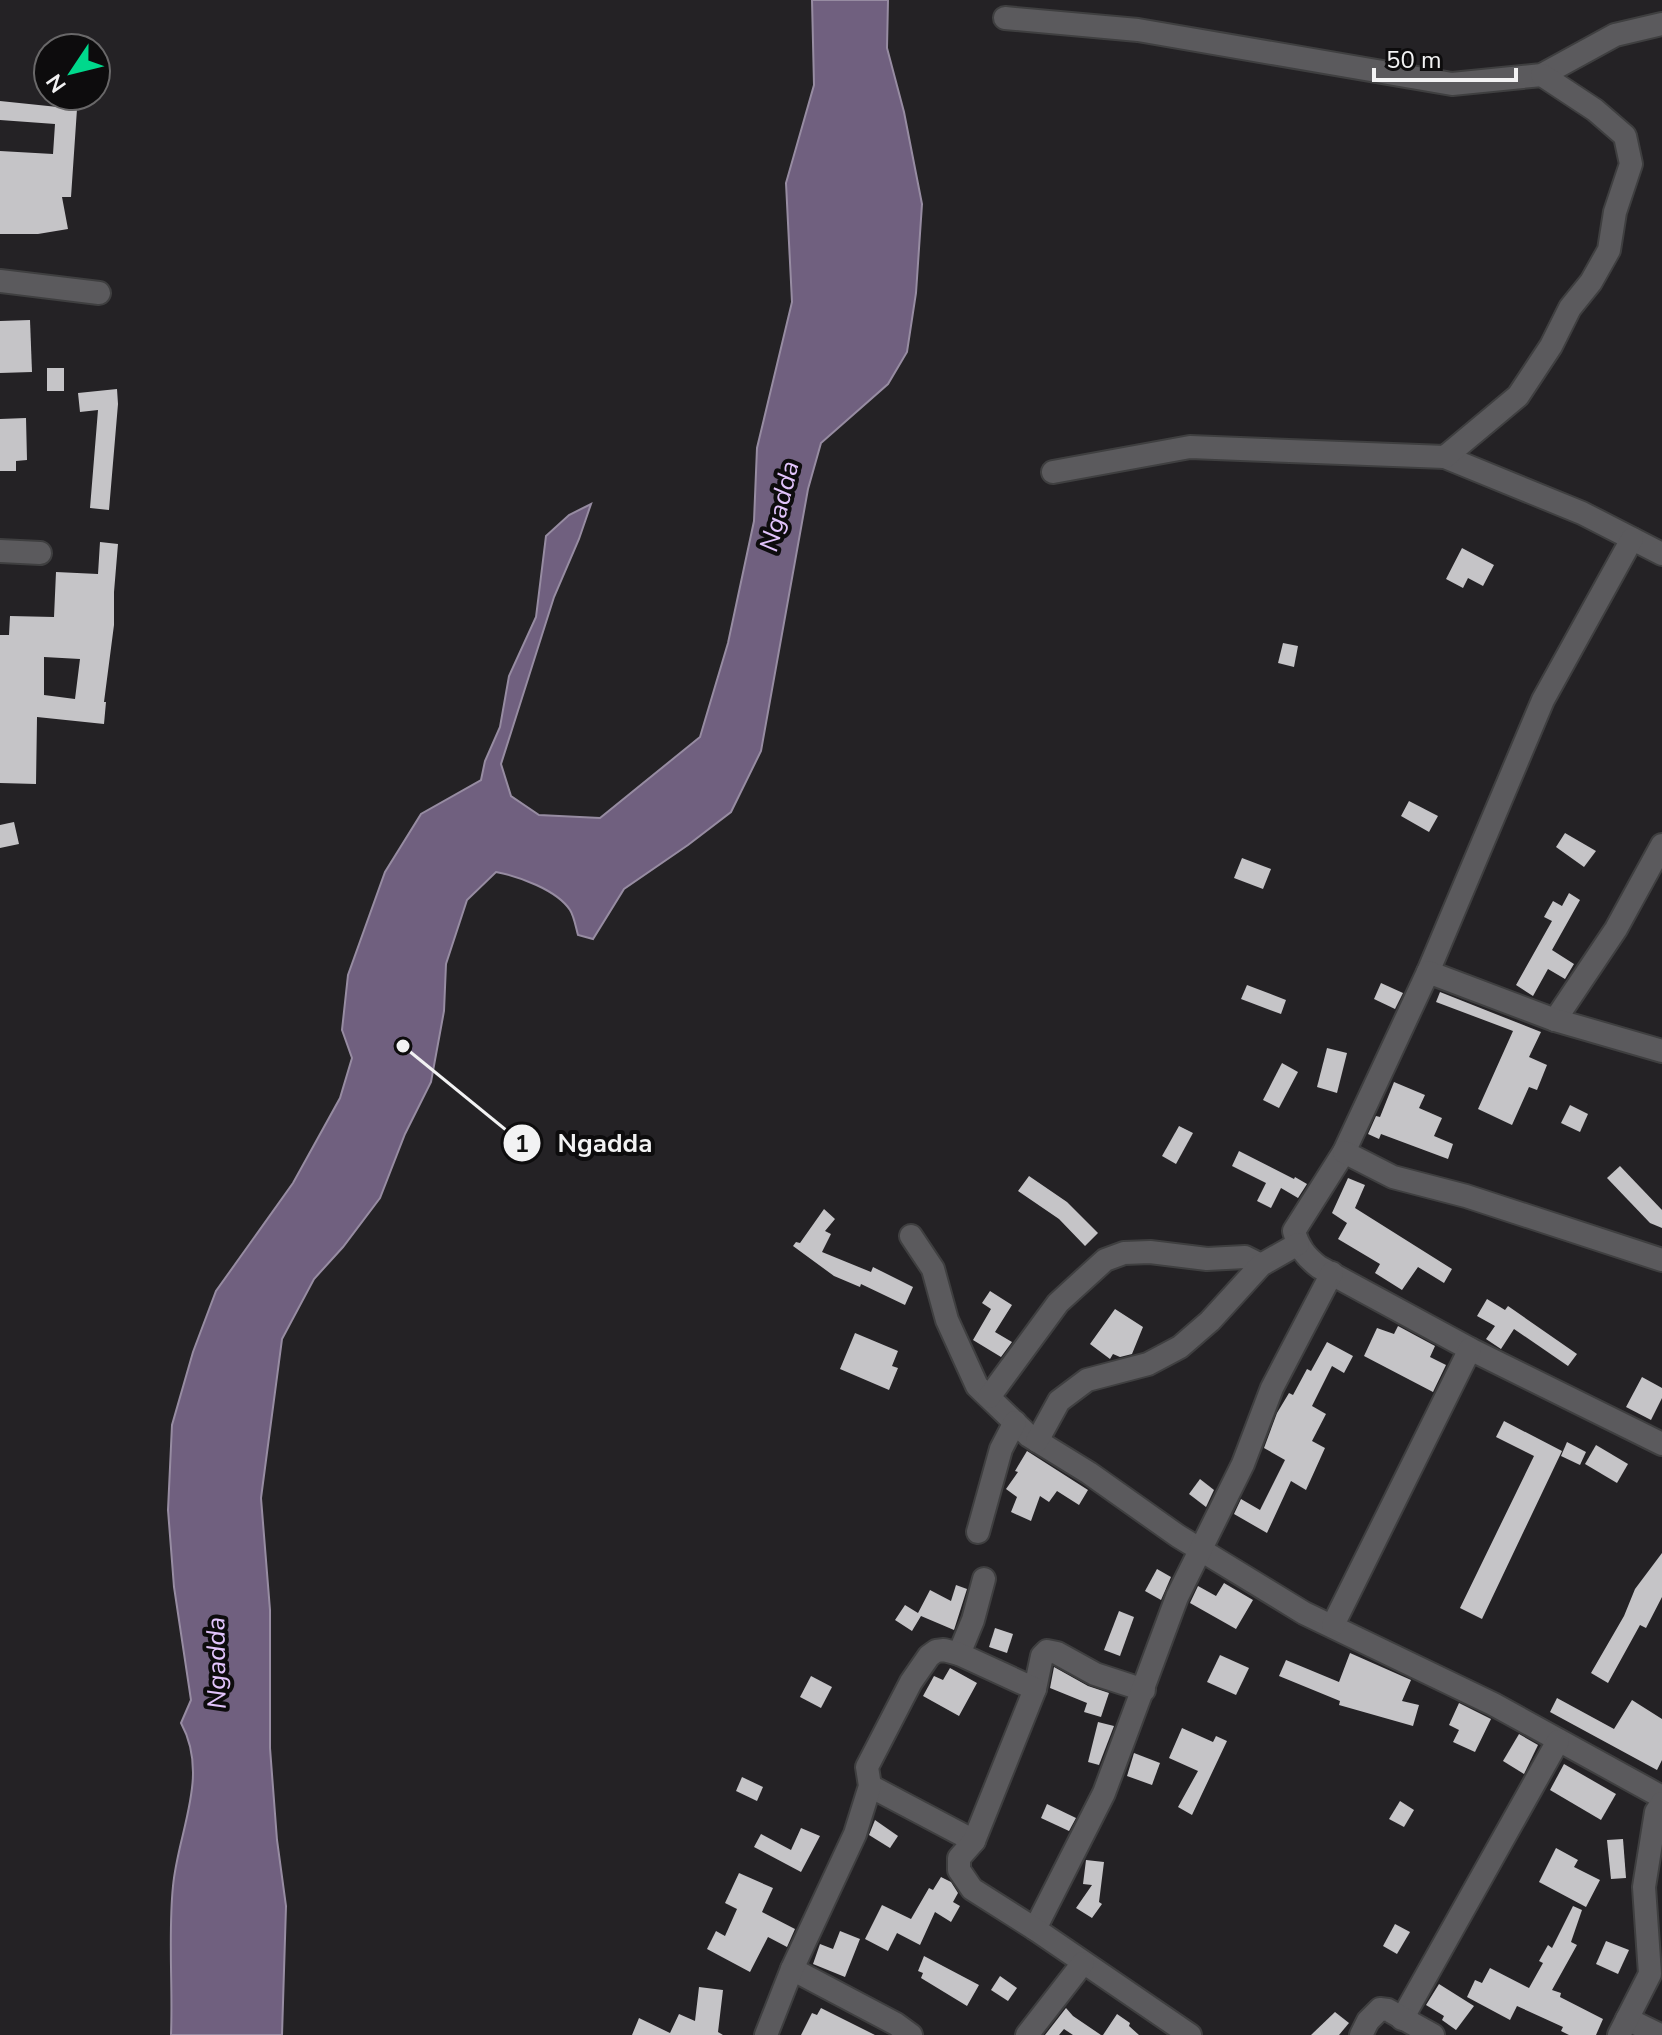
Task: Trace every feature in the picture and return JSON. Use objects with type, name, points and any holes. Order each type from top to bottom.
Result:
[{"type":"street","points":[[1005,18],[1138,30],[1452,84],[1542,75],[1615,35],[1662,24]]},
{"type":"street","points":[[1445,457],[1518,396],[1551,346],[1570,308],[1591,282],[1609,250],[1615,212],[1631,164],[1625,136],[1595,110],[1542,75]]},
{"type":"street","points":[[0,281],[99,293]]},
{"type":"street","points":[[1053,472],[1190,447],[1445,457],[1582,513],[1662,554]]},
{"type":"street","points":[[1632,539],[1543,700],[1428,972],[1344,1152],[1294,1231],[1307,1257],[1363,1293],[1662,1444]]},
{"type":"street","points":[[0,551],[40,553]]},
{"type":"street","points":[[1555,1020],[1616,929],[1662,845]]},
{"type":"street","points":[[1428,972],[1555,1020],[1662,1051]]},
{"type":"street","points":[[1344,1152],[1393,1177],[1466,1196],[1662,1260]]},
{"type":"street","points":[[911,1236],[933,1269],[947,1320],[977,1386],[1037,1441],[1199,1549],[1304,1613],[1493,1704],[1662,1800],[1656,1812],[1644,1887],[1650,1974],[1623,2027],[1660,2035]]},
{"type":"street","points":[[1037,1441],[1059,1401],[1087,1380],[1148,1364],[1180,1347],[1210,1321],[1261,1265],[1298,1244]]},
{"type":"street","points":[[989,1397],[1058,1303],[1105,1260],[1124,1253],[1150,1252],[1207,1259],[1245,1257],[1261,1265]]},
{"type":"street","points":[[1035,1929],[1104,1793],[1177,1597],[1243,1464],[1272,1388],[1332,1273]]},
{"type":"street","points":[[1333,1625],[1470,1349]]},
{"type":"street","points":[[978,1532],[1001,1449],[1015,1422]]},
{"type":"street","points":[[959,1654],[973,1620],[984,1579]]},
{"type":"street","points":[[766,2035],[792,1969],[855,1834],[870,1786],[867,1767],[911,1682],[929,1656],[944,1650],[959,1654],[1035,1689]]},
{"type":"street","points":[[1144,1690],[1095,1674],[1057,1653],[1047,1651],[1042,1656],[1035,1689],[974,1841],[959,1858],[959,1870],[972,1889],[1190,2035]]},
{"type":"street","points":[[1402,2019],[1558,1741]]},
{"type":"street","points":[[870,1786],[974,1841]]},
{"type":"street","points":[[1027,2035],[1083,1963]]},
{"type":"street","points":[[792,1969],[911,2035]]},
{"type":"street","points":[[1361,2035],[1368,2021],[1380,2009],[1388,2010],[1433,2035]]},
{"type":"water","points":[[812,0],[888,0],[887,48],[904,112],[922,204],[916,293],[907,352],[888,384],[821,443],[808,489],[761,751],[731,812],[624,889],[593,939],[578,935],[570,910],[556,896],[515,877],[496,872],[467,900],[446,964],[444,1011],[431,1082],[405,1134],[380,1198],[314,1279],[282,1339],[261,1498],[270,1610],[270,1748],[286,1906],[282,2035],[171,2035],[173,1886],[190,1804],[193,1763],[181,1723],[191,1700],[174,1587],[168,1510],[172,1425],[193,1352],[216,1291],[293,1183],[340,1098],[352,1058],[342,1030],[348,975],[385,872],[421,814],[481,780],[485,761],[500,727],[509,676],[536,617],[546,536],[569,515],[591,504],[554,597],[501,764],[511,796],[539,815],[600,818],[700,737],[728,643],[754,521],[757,448],[792,302],[786,183],[814,85]]},
{"type":"building","points":[[0,101],[32,104],[32,112],[77,112],[71,197],[62,197],[68,229],[38,234],[0,234],[0,151],[53,154],[55,124],[0,120]]},
{"type":"building","points":[[30,320],[32,372],[0,373],[0,321]]},
{"type":"building","points":[[47,368],[64,368],[64,391],[47,391]]},
{"type":"building","points":[[117,389],[109,510],[90,508],[98,410],[80,412],[78,393]]},
{"type":"building","points":[[26,418],[27,460],[16,461],[16,471],[0,471],[0,419]]},
{"type":"building","points":[[100,542],[118,544],[104,724],[37,717],[36,784],[0,783],[0,635],[9,635],[10,616],[54,617],[56,572],[98,574]],"holes":[[[44,657],[80,659],[75,699],[44,695]]]},
{"type":"building","points":[[1462,548],[1494,565],[1483,586],[1468,578],[1463,588],[1446,579]]},
{"type":"building","points":[[1283,643],[1298,646],[1294,667],[1278,663]]},
{"type":"building","points":[[1409,801],[1438,816],[1429,832],[1401,816]]},
{"type":"building","points":[[14,822],[19,844],[0,848],[0,825]]},
{"type":"building","points":[[1565,833],[1596,851],[1584,867],[1556,847]]},
{"type":"building","points":[[1242,858],[1271,869],[1263,889],[1234,878]]},
{"type":"building","points":[[1569,893],[1580,900],[1552,950],[1574,964],[1565,979],[1548,969],[1533,996],[1516,985],[1552,921],[1544,917],[1553,901],[1562,906]]},
{"type":"building","points":[[1381,983],[1403,993],[1395,1009],[1374,999]]},
{"type":"building","points":[[1247,985],[1286,1000],[1281,1014],[1241,999]]},
{"type":"building","points":[[1440,992],[1541,1032],[1529,1057],[1547,1065],[1537,1090],[1529,1087],[1512,1125],[1478,1109],[1513,1031],[1436,1002]]},
{"type":"building","points":[[1327,1048],[1347,1053],[1337,1093],[1317,1087]]},
{"type":"building","points":[[1282,1063],[1298,1072],[1279,1108],[1263,1100]]},
{"type":"building","points":[[1394,1082],[1425,1095],[1419,1108],[1442,1118],[1434,1136],[1453,1144],[1448,1159],[1381,1134],[1379,1139],[1368,1134],[1376,1116],[1380,1117]]},
{"type":"building","points":[[1570,1105],[1588,1114],[1580,1132],[1561,1123]]},
{"type":"building","points":[[1179,1126],[1193,1133],[1176,1164],[1162,1156]]},
{"type":"building","points":[[1239,1151],[1307,1184],[1298,1198],[1281,1188],[1271,1208],[1257,1201],[1266,1183],[1232,1166]]},
{"type":"building","points":[[1620,1166],[1662,1210],[1662,1228],[1650,1223],[1607,1178]]},
{"type":"building","points":[[1029,1176],[1067,1202],[1098,1233],[1085,1246],[1059,1219],[1018,1191]]},
{"type":"building","points":[[1348,1178],[1365,1185],[1355,1208],[1452,1269],[1444,1283],[1418,1267],[1402,1290],[1375,1273],[1380,1264],[1338,1239],[1347,1223],[1332,1213]]},
{"type":"building","points":[[824,1209],[835,1219],[825,1231],[831,1234],[822,1252],[871,1272],[873,1267],[913,1287],[905,1305],[861,1284],[860,1287],[834,1276],[793,1246],[796,1242],[800,1243]]},
{"type":"building","points":[[990,1291],[1012,1305],[995,1332],[1012,1342],[1001,1357],[973,1340],[991,1309],[982,1303]]},
{"type":"building","points":[[1487,1299],[1505,1310],[1508,1306],[1577,1354],[1568,1366],[1514,1329],[1501,1349],[1486,1339],[1495,1326],[1477,1316]]},
{"type":"building","points":[[1115,1309],[1143,1327],[1132,1354],[1120,1357],[1113,1354],[1110,1359],[1090,1344]]},
{"type":"building","points":[[1398,1326],[1435,1346],[1430,1357],[1446,1365],[1433,1392],[1364,1356],[1377,1328],[1394,1334]]},
{"type":"building","points":[[855,1333],[898,1351],[892,1366],[898,1368],[889,1390],[840,1369]]},
{"type":"building","points":[[1327,1342],[1353,1356],[1344,1373],[1332,1366],[1312,1406],[1326,1414],[1312,1441],[1325,1448],[1306,1490],[1291,1481],[1267,1533],[1234,1514],[1241,1499],[1260,1510],[1285,1460],[1264,1448],[1277,1413],[1289,1393],[1293,1395],[1307,1369],[1311,1371]]},
{"type":"building","points":[[1642,1377],[1662,1388],[1662,1398],[1651,1420],[1626,1407]]},
{"type":"building","points":[[1504,1421],[1562,1451],[1482,1619],[1460,1608],[1534,1456],[1496,1437]]},
{"type":"building","points":[[1567,1442],[1586,1452],[1580,1465],[1561,1456]]},
{"type":"building","points":[[1596,1445],[1628,1464],[1617,1483],[1585,1464]]},
{"type":"building","points":[[1027,1451],[1088,1490],[1079,1505],[1057,1491],[1049,1502],[1040,1496],[1031,1521],[1011,1512],[1017,1497],[1006,1489]]},
{"type":"building","points":[[1200,1479],[1214,1490],[1206,1507],[1189,1494]]},
{"type":"building","points":[[1662,1553],[1662,1597],[1646,1628],[1640,1625],[1608,1683],[1591,1673],[1624,1616],[1635,1589]]},
{"type":"building","points":[[1157,1569],[1171,1577],[1161,1600],[1145,1591]]},
{"type":"building","points":[[1224,1583],[1253,1600],[1236,1629],[1190,1603],[1198,1586],[1216,1596]]},
{"type":"building","points":[[956,1585],[967,1589],[954,1630],[921,1616],[912,1631],[895,1620],[905,1605],[918,1613],[930,1590],[951,1601]]},
{"type":"building","points":[[1119,1611],[1134,1617],[1120,1656],[1104,1650]]},
{"type":"building","points":[[995,1628],[1013,1634],[1007,1653],[989,1647]]},
{"type":"building","points":[[1350,1653],[1411,1680],[1402,1701],[1419,1705],[1413,1726],[1339,1705],[1340,1701],[1279,1676],[1286,1660],[1339,1682]]},
{"type":"building","points":[[1220,1655],[1249,1668],[1236,1695],[1207,1682]]},
{"type":"building","points":[[1054,1667],[1088,1686],[1109,1693],[1101,1717],[1084,1712],[1087,1703],[1050,1688]]},
{"type":"building","points":[[950,1668],[977,1683],[959,1716],[923,1696],[934,1676],[943,1680]]},
{"type":"building","points":[[811,1676],[832,1687],[821,1708],[800,1697]]},
{"type":"building","points":[[1557,1698],[1614,1729],[1632,1700],[1662,1719],[1662,1760],[1657,1770],[1550,1712]]},
{"type":"building","points":[[1459,1703],[1491,1719],[1475,1752],[1453,1742],[1459,1730],[1449,1725]]},
{"type":"building","points":[[1098,1722],[1114,1726],[1099,1765],[1088,1762]]},
{"type":"building","points":[[1182,1728],[1213,1742],[1216,1736],[1227,1741],[1192,1815],[1178,1807],[1198,1771],[1169,1758]]},
{"type":"building","points":[[1519,1734],[1538,1745],[1524,1774],[1503,1761]]},
{"type":"building","points":[[1134,1753],[1160,1763],[1152,1785],[1127,1776]]},
{"type":"building","points":[[1564,1764],[1616,1794],[1601,1820],[1550,1790]]},
{"type":"building","points":[[742,1777],[763,1787],[757,1801],[736,1791]]},
{"type":"building","points":[[1400,1801],[1414,1810],[1404,1827],[1389,1819]]},
{"type":"building","points":[[1047,1804],[1076,1818],[1069,1831],[1041,1818]]},
{"type":"building","points":[[875,1820],[898,1836],[890,1848],[869,1835]]},
{"type":"building","points":[[801,1828],[820,1836],[801,1872],[754,1847],[761,1834],[791,1850]]},
{"type":"building","points":[[1623,1839],[1626,1878],[1611,1879],[1607,1840]]},
{"type":"building","points":[[1556,1848],[1578,1860],[1574,1867],[1600,1880],[1586,1907],[1539,1882]]},
{"type":"building","points":[[1086,1860],[1104,1862],[1099,1902],[1102,1904],[1092,1918],[1076,1908],[1092,1885],[1083,1884]]},
{"type":"building","points":[[739,1873],[773,1888],[762,1912],[795,1929],[787,1947],[768,1937],[750,1972],[707,1949],[716,1931],[725,1936],[737,1909],[725,1903]]},
{"type":"building","points":[[941,1877],[951,1882],[958,1893],[953,1902],[960,1906],[951,1922],[935,1912],[920,1945],[897,1933],[888,1951],[865,1939],[882,1905],[911,1919],[929,1888],[933,1890]]},
{"type":"building","points":[[1573,1906],[1582,1910],[1571,1942],[1577,1945],[1552,1990],[1603,2019],[1596,2035],[1569,2035],[1561,2031],[1563,2027],[1517,2006],[1510,2020],[1467,1997],[1475,1980],[1482,1983],[1490,1968],[1529,1988],[1543,1963],[1539,1961],[1548,1945],[1552,1948]]},
{"type":"building","points":[[1395,1924],[1410,1932],[1397,1954],[1383,1946]]},
{"type":"building","points":[[840,1931],[860,1939],[845,1977],[813,1964],[820,1944],[833,1949]]},
{"type":"building","points":[[1606,1941],[1629,1950],[1618,1974],[1596,1964]]},
{"type":"building","points":[[924,1956],[979,1985],[967,2006],[921,1978],[923,1973],[918,1971]]},
{"type":"building","points":[[1000,1976],[1017,1988],[1008,2001],[991,1990]]},
{"type":"building","points":[[1439,1984],[1474,2006],[1456,2030],[1442,2020],[1444,2016],[1426,2005]]},
{"type":"building","points":[[699,1987],[723,1990],[718,2032],[723,2035],[632,2035],[639,2018],[670,2033],[679,2014],[695,2021]]},
{"type":"building","points":[[821,2008],[875,2035],[801,2035],[812,2013],[817,2015]]},
{"type":"building","points":[[1066,2008],[1101,2035],[1073,2035],[1064,2029],[1059,2035],[1045,2035]]},
{"type":"building","points":[[1335,2012],[1349,2023],[1339,2035],[1311,2035]]},
{"type":"building","points":[[1117,2014],[1130,2023],[1129,2026],[1139,2035],[1103,2035]]},
{"type":"place","name":"Ngadda","points":[[403,1046]]}]
